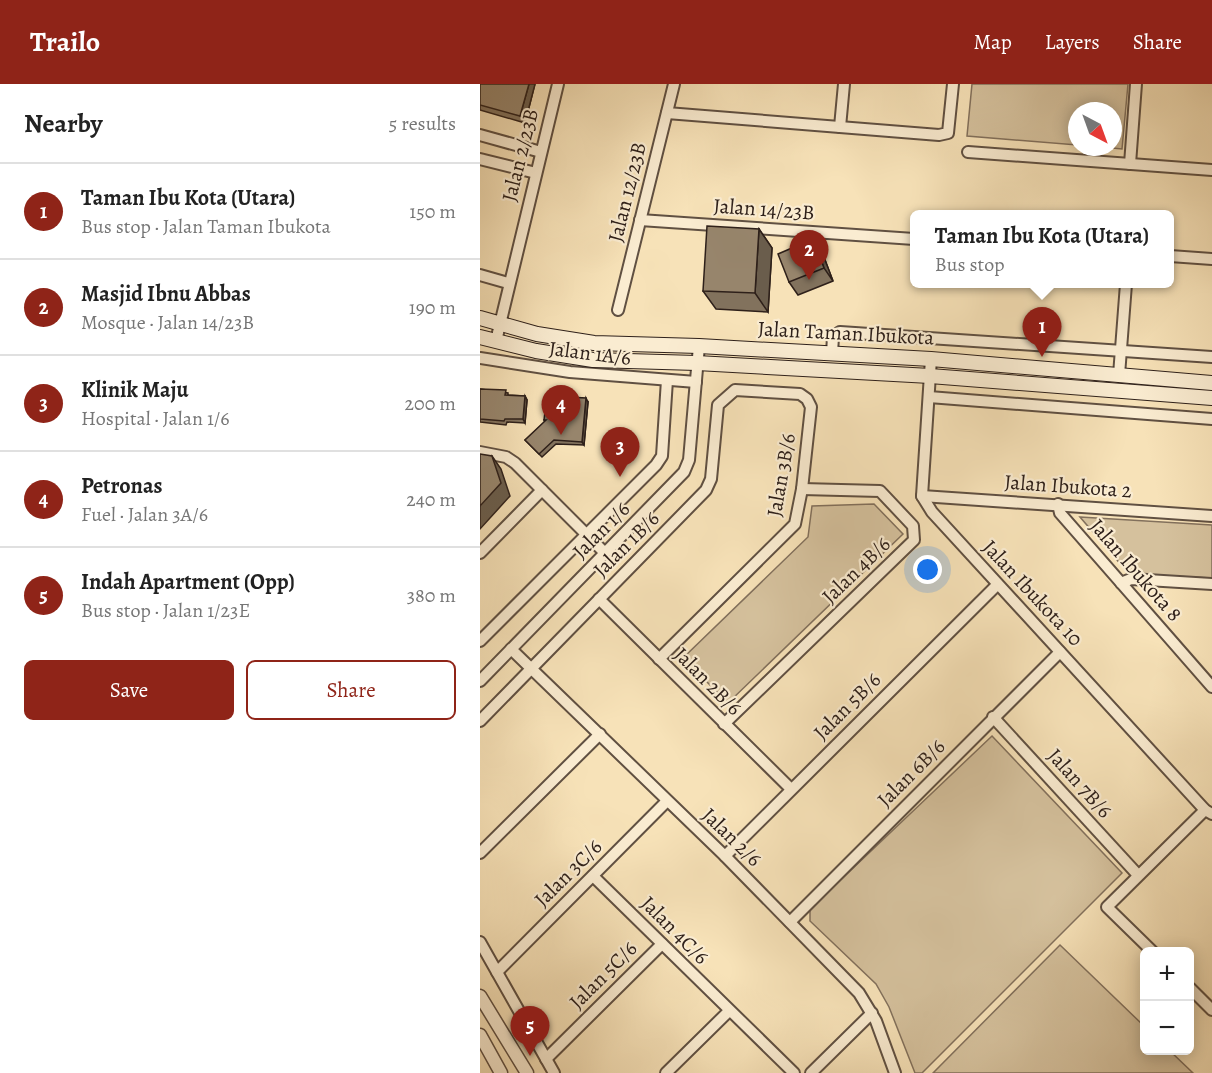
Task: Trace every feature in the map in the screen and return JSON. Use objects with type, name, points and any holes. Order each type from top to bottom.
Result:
[{"type":"main road","name":"Jalan Taman Ibukota","points":[[480,318],[537,334],[577,342],[699,346],[931,359],[1212,383]]},
{"type":"main road","name":"Jalan Taman Ibukota","points":[[480,337],[557,355],[593,360],[697,363],[930,376],[1212,398]]},
{"type":"street","name":"Jalan 2/23B","points":[[496,341],[498,324],[558,84]]},
{"type":"street","name":"Jalan 12/23B","points":[[618,310],[674,84]]},
{"type":"street","points":[[840,127],[844,84]]},
{"type":"street","points":[[667,113],[939,135],[948,132],[953,84]]},
{"type":"street","points":[[1130,164],[1136,84]]},
{"type":"street","points":[[480,135],[541,152]]},
{"type":"street","points":[[968,152],[1212,170]]},
{"type":"street","points":[[480,159],[536,173]]},
{"type":"street","name":"Jalan 14/23B","points":[[640,220],[910,239]]},
{"type":"street","points":[[1174,256],[1212,259]]},
{"type":"street","points":[[480,275],[508,283]]},
{"type":"street","points":[[1119,375],[1126,288]]},
{"type":"street","points":[[832,353],[833,337],[840,332],[1212,357]]},
{"type":"street","name":"Jalan 1/6","points":[[480,681],[684,472],[689,460],[699,346]]},
{"type":"street","name":"Jalan 1A/6","points":[[480,358],[570,372],[696,382]]},
{"type":"street","points":[[922,495],[931,359]]},
{"type":"street","points":[[480,641],[656,465],[662,456],[667,380]]},
{"type":"street","name":"Jalan 1B/6","points":[[480,721],[706,490],[711,479],[718,405],[735,390],[761,391]]},
{"type":"street","name":"Jalan 3B/6","points":[[659,659],[795,524],[802,489],[811,407],[807,399],[800,394],[761,391]]},
{"type":"street","points":[[1181,396],[1181,416]]},
{"type":"street","points":[[928,397],[1212,419]]},
{"type":"street","points":[[480,452],[506,457],[515,463],[605,553]]},
{"type":"street","name":"Jalan 4B/6","points":[[724,724],[914,540],[913,526],[880,491],[802,489]]},
{"type":"street","points":[[480,553],[542,490]]},
{"type":"street","name":"Jalan Ibukota 2","points":[[922,495],[1212,516]]},
{"type":"street","name":"Jalan Ibukota 10","points":[[922,495],[932,512],[997,585],[1208,812]]},
{"type":"street","name":"Jalan Ibukota 8","points":[[1058,504],[1060,513],[1212,687]]},
{"type":"street","points":[[1121,583],[1131,579],[1212,584]]},
{"type":"street","name":"Jalan 5B/6","points":[[725,856],[997,585]]},
{"type":"street","name":"Jalan 2B/6","points":[[599,599],[791,789]]},
{"type":"street","name":"Jalan 2/6","points":[[511,649],[725,856],[859,993],[872,1013],[895,1073]]},
{"type":"street","name":"Jalan 6B/6","points":[[790,922],[1060,652]]},
{"type":"street","name":"Jalan 7B/6","points":[[993,717],[1138,876]]},
{"type":"street","points":[[480,853],[600,734]]},
{"type":"street","name":"Jalan 3C/6","points":[[497,972],[667,801]]},
{"type":"street","points":[[1149,947],[1107,907],[1208,812]]},
{"type":"street","name":"Jalan 4C/6","points":[[593,876],[794,1073]]},
{"type":"street","points":[[480,942],[554,1073]]},
{"type":"street","name":"Jalan 5C/6","points":[[546,1059],[662,944]]},
{"type":"street","points":[[1194,991],[1212,1010]]},
{"type":"street","points":[[480,996],[527,1073]]},
{"type":"street","points":[[666,1073],[729,1011]]},
{"type":"street","points":[[811,1073],[872,1013]]},
{"type":"street","points":[[480,1035],[501,1073]]},
{"type":"shaded area","points":[[972,84],[1128,84],[1122,149],[1122,102],[1068,102],[1068,144],[967,136]]},
{"type":"shaded area","points":[[874,504],[903,534],[728,703],[683,658],[808,537],[812,506]]},
{"type":"shaded area","points":[[1080,517],[1212,525],[1212,578],[1129,574]]},
{"type":"shaded area","points":[[992,736],[1122,873],[922,1073],[915,1073],[889,1007],[876,984],[810,921],[810,909]]},
{"type":"shaded area","points":[[1060,945],[1140,1022],[1140,1055],[1174,1055],[1193,1073],[933,1073]]},
{"type":"building","points":[[480,84],[529,84],[520,116],[480,105]]},
{"type":"building","points":[[707,226],[759,229],[755,293],[703,291]]},
{"type":"building","points":[[813,239],[824,268],[789,282],[778,254]]},
{"type":"building","points":[[480,389],[506,390],[505,395],[525,396],[523,419],[505,419],[504,421],[480,419]]},
{"type":"building","points":[[547,396],[586,398],[582,442],[554,440],[539,454],[525,440],[546,420],[544,420]]},
{"type":"building","points":[[480,454],[492,456],[501,483],[480,506]]},
{"type":"place","name":"Masjid Ibnu Abbas","points":[[809,280]]},
{"type":"place","name":"Taman Ibu Kota (Utara)","points":[[1042,357]]},
{"type":"place","name":"Petronas","points":[[561,435]]},
{"type":"place","name":"Klinik Maju","points":[[620,477]]},
{"type":"place","name":"Indah Apartment (Opp)","points":[[530,1056]]}]
